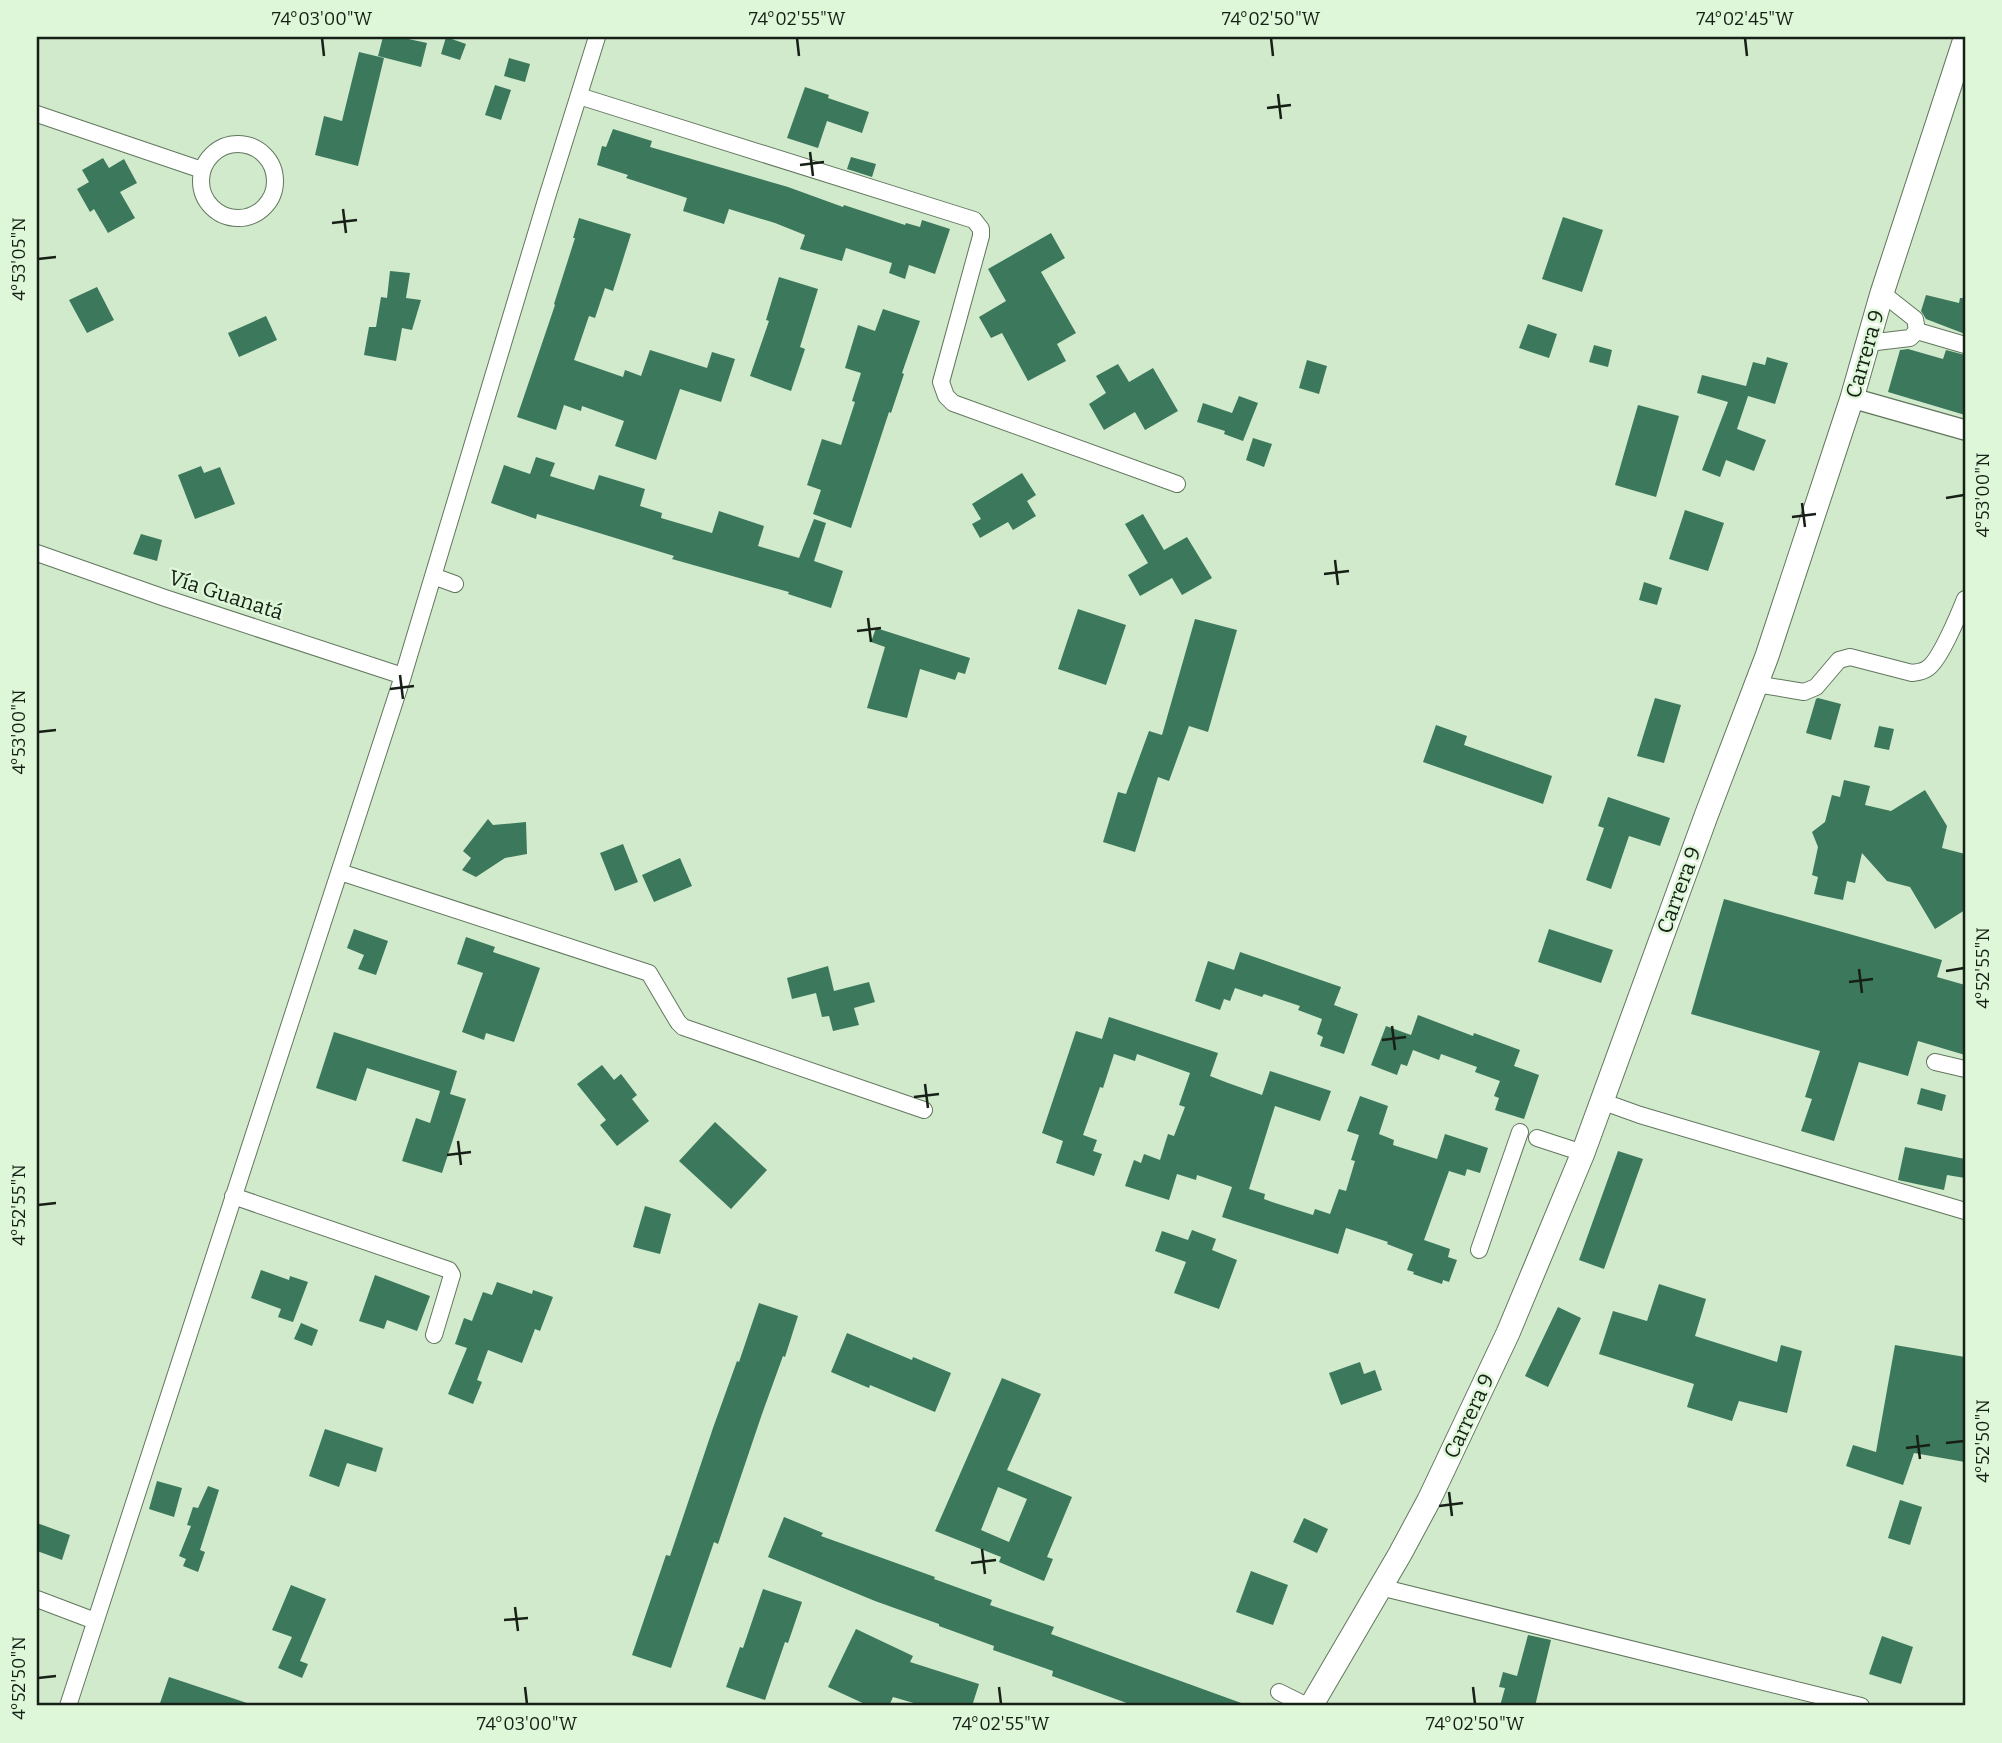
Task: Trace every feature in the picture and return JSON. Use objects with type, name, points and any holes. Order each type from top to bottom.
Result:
[{"type":"main road","name":"Carrera 9","points":[[1309,1706],[1429,1500],[1508,1333],[1583,1153],[1756,684],[1852,398],[1882,293],[1965,39]]},
{"type":"street","points":[[68,1706],[403,676],[597,37]]},
{"type":"street","points":[[579,96],[974,220],[981,229],[981,236],[941,382],[946,396],[953,403],[1177,484]]},
{"type":"street","points":[[37,114],[202,170]]},
{"type":"street","points":[[235,144],[250,146],[262,152],[271,164],[275,178],[273,194],[264,208],[250,216],[226,216],[212,208],[207,201],[201,186],[202,170],[210,157],[221,148],[235,144]]},
{"type":"street","points":[[1882,293],[1915,319],[1917,331]]},
{"type":"street","points":[[1868,343],[1910,338],[1917,331]]},
{"type":"street","points":[[1917,331],[1965,345]]},
{"type":"street","points":[[1852,398],[1965,430]]},
{"type":"street","name":"Vía Guanatá","points":[[37,553],[403,676]]},
{"type":"street","points":[[433,576],[455,584]]},
{"type":"street","points":[[1756,684],[1804,692],[1816,687],[1839,660],[1850,657],[1912,673],[1922,672],[1930,667],[1951,632],[1965,598]]},
{"type":"street","points":[[340,872],[649,973],[683,1027],[924,1110]]},
{"type":"street","points":[[1934,1062],[1965,1069]]},
{"type":"street","points":[[1601,1101],[1640,1115],[1965,1211]]},
{"type":"street","points":[[1479,1250],[1520,1132]]},
{"type":"street","points":[[1537,1138],[1583,1153]]},
{"type":"street","points":[[233,1196],[449,1270],[452,1275],[434,1335]]},
{"type":"street","points":[[1380,1587],[1861,1706]]},
{"type":"street","points":[[37,1599],[95,1621]]},
{"type":"street","points":[[1279,1692],[1309,1706]]},
{"type":"building","points":[[383,37],[399,37],[427,43],[421,67],[378,56]]},
{"type":"building","points":[[446,37],[466,44],[460,60],[441,54]]},
{"type":"building","points":[[359,52],[384,58],[358,166],[315,155],[324,116],[342,121]]},
{"type":"building","points":[[509,58],[530,64],[525,82],[504,76]]},
{"type":"building","points":[[495,85],[511,90],[501,120],[485,115]]},
{"type":"building","points":[[805,87],[869,112],[862,133],[827,121],[818,148],[787,138]]},
{"type":"building","points":[[613,129],[652,141],[650,147],[788,187],[843,207],[844,205],[905,225],[906,223],[920,227],[922,220],[950,229],[935,274],[909,265],[905,279],[889,273],[892,263],[846,248],[842,261],[800,249],[805,235],[729,209],[724,224],[683,211],[687,198],[626,178],[628,175],[597,165],[602,146],[606,147]]},
{"type":"building","points":[[851,157],[876,164],[872,177],[847,169]]},
{"type":"building","points":[[103,158],[109,168],[124,159],[137,183],[120,192],[135,218],[108,233],[94,209],[90,212],[77,189],[89,182],[82,170]]},
{"type":"building","points":[[1563,217],[1603,230],[1582,292],[1542,279]]},
{"type":"building","points":[[579,218],[631,234],[613,291],[605,288],[595,318],[589,316],[574,360],[623,377],[625,370],[641,376],[650,350],[707,368],[712,352],[735,359],[721,402],[680,389],[656,460],[615,446],[624,421],[582,406],[581,411],[564,405],[556,430],[517,417],[555,305]]},
{"type":"building","points":[[1051,233],[1065,258],[1041,272],[1076,333],[1057,344],[1066,361],[1028,381],[1002,333],[991,338],[979,317],[1006,301],[988,269]]},
{"type":"building","points":[[390,271],[410,273],[406,298],[421,300],[412,330],[402,328],[396,361],[364,355],[369,327],[376,327],[381,297],[387,298]]},
{"type":"building","points":[[779,277],[818,289],[800,347],[805,349],[791,391],[750,376],[769,321],[766,320]]},
{"type":"building","points":[[97,287],[114,320],[87,333],[69,300]]},
{"type":"building","points":[[1926,295],[1959,303],[1960,298],[1965,298],[1965,334],[1926,319],[1921,311]]},
{"type":"building","points":[[883,309],[920,321],[851,528],[813,514],[821,490],[807,485],[822,439],[841,445],[855,402],[852,401],[861,373],[845,368],[858,325],[875,331]]},
{"type":"building","points":[[266,316],[277,340],[239,357],[228,333]]},
{"type":"building","points":[[1528,324],[1557,334],[1549,358],[1519,348]]},
{"type":"building","points":[[1594,345],[1612,350],[1608,367],[1589,362]]},
{"type":"building","points":[[1908,349],[1943,359],[1946,350],[1965,355],[1965,415],[1888,392],[1900,350]]},
{"type":"building","points":[[1767,357],[1788,363],[1775,404],[1748,396],[1737,429],[1766,440],[1754,471],[1726,460],[1720,477],[1702,470],[1728,402],[1697,393],[1702,375],[1746,386],[1753,362],[1765,365]]},
{"type":"building","points":[[1307,360],[1327,366],[1319,394],[1299,388]]},
{"type":"building","points":[[1118,364],[1129,382],[1153,368],[1178,411],[1145,430],[1135,412],[1104,430],[1089,404],[1106,393],[1096,376]]},
{"type":"building","points":[[1239,396],[1258,403],[1243,441],[1224,434],[1225,431],[1197,422],[1203,403],[1232,413]]},
{"type":"building","points":[[1638,405],[1679,416],[1656,497],[1615,485]]},
{"type":"building","points":[[1253,438],[1272,444],[1264,467],[1246,460]]},
{"type":"building","points":[[536,457],[555,463],[550,476],[594,490],[599,475],[645,489],[640,506],[662,513],[661,518],[712,533],[719,511],[764,526],[758,546],[799,558],[814,519],[826,523],[814,561],[843,571],[831,608],[788,594],[789,592],[672,559],[674,556],[537,514],[536,519],[491,503],[504,465],[530,474]]},
{"type":"building","points":[[201,466],[204,473],[220,467],[235,504],[195,519],[178,475]]},
{"type":"building","points":[[1022,473],[1036,495],[1027,501],[1036,516],[1013,530],[1008,522],[980,538],[972,524],[981,519],[972,504]]},
{"type":"building","points":[[1685,510],[1724,523],[1708,571],[1669,559]]},
{"type":"building","points":[[1143,514],[1164,550],[1187,537],[1212,578],[1182,595],[1172,578],[1140,596],[1128,575],[1148,563],[1125,524]]},
{"type":"building","points":[[141,534],[162,540],[157,561],[133,554]]},
{"type":"building","points":[[1644,582],[1662,588],[1657,605],[1639,600]]},
{"type":"building","points":[[1078,609],[1126,625],[1106,685],[1058,669]]},
{"type":"building","points":[[1195,619],[1237,630],[1208,732],[1189,726],[1169,781],[1158,777],[1135,852],[1103,842],[1118,792],[1126,794],[1149,731],[1162,735]]},
{"type":"building","points":[[876,628],[970,658],[965,674],[958,672],[955,680],[920,669],[907,718],[867,708],[885,647],[871,642]]},
{"type":"building","points":[[1655,698],[1681,705],[1664,763],[1637,756]]},
{"type":"building","points":[[1818,698],[1841,704],[1831,740],[1806,733]]},
{"type":"building","points":[[1436,725],[1467,736],[1464,745],[1552,776],[1543,804],[1423,762]]},
{"type":"building","points":[[1879,726],[1894,729],[1889,750],[1874,747]]},
{"type":"building","points":[[1844,780],[1870,786],[1865,805],[1891,811],[1925,790],[1947,826],[1942,848],[1965,854],[1965,910],[1935,929],[1910,887],[1887,881],[1862,853],[1855,883],[1847,881],[1843,900],[1814,894],[1818,877],[1812,875],[1818,847],[1812,832],[1825,822],[1832,795],[1840,797]]},
{"type":"building","points":[[1608,797],[1670,818],[1660,846],[1629,836],[1611,889],[1586,880],[1604,828],[1598,826]]},
{"type":"building","points":[[488,819],[493,825],[526,822],[527,854],[505,858],[476,877],[462,870],[471,858],[463,851]]},
{"type":"building","points":[[623,844],[638,882],[615,891],[600,853]]},
{"type":"building","points":[[680,858],[692,886],[654,902],[642,875]]},
{"type":"building","points":[[1724,899],[1942,960],[1937,977],[1965,985],[1965,1055],[1918,1041],[1908,1076],[1859,1062],[1834,1141],[1801,1131],[1812,1099],[1805,1097],[1820,1051],[1691,1014]]},
{"type":"building","points":[[354,929],[388,941],[376,975],[358,969],[364,955],[347,948]]},
{"type":"building","points":[[1549,929],[1613,950],[1601,983],[1538,962]]},
{"type":"building","points":[[466,937],[495,947],[493,952],[540,968],[514,1042],[486,1033],[484,1040],[462,1032],[483,973],[457,964]]},
{"type":"building","points":[[1240,952],[1341,987],[1334,1005],[1358,1014],[1344,1054],[1320,1046],[1323,1037],[1317,1034],[1322,1019],[1298,1010],[1300,1006],[1235,988],[1230,1001],[1224,999],[1220,1010],[1195,1001],[1208,961],[1234,970]]},
{"type":"building","points":[[828,966],[834,991],[869,982],[875,1002],[854,1008],[859,1025],[833,1031],[829,1016],[822,1017],[816,993],[792,999],[787,978]]},
{"type":"building","points":[[1418,1015],[1520,1050],[1514,1066],[1539,1075],[1524,1119],[1495,1110],[1499,1098],[1494,1096],[1500,1081],[1475,1072],[1477,1067],[1441,1054],[1439,1060],[1413,1050],[1407,1066],[1401,1064],[1397,1075],[1371,1065],[1386,1026],[1411,1035]]},
{"type":"building","points":[[1109,1017],[1218,1053],[1210,1076],[1262,1095],[1270,1071],[1331,1091],[1320,1121],[1275,1106],[1249,1189],[1265,1194],[1264,1199],[1275,1203],[1313,1215],[1315,1209],[1330,1214],[1339,1189],[1346,1191],[1355,1161],[1351,1160],[1359,1135],[1347,1131],[1360,1096],[1388,1106],[1379,1134],[1394,1140],[1393,1145],[1437,1159],[1445,1134],[1488,1148],[1480,1173],[1467,1169],[1465,1176],[1449,1171],[1424,1240],[1450,1249],[1448,1257],[1457,1260],[1449,1282],[1443,1280],[1442,1284],[1413,1274],[1414,1272],[1407,1270],[1413,1254],[1387,1244],[1388,1242],[1346,1228],[1338,1254],[1222,1217],[1232,1187],[1197,1175],[1196,1180],[1177,1174],[1169,1200],[1125,1186],[1134,1160],[1141,1163],[1144,1154],[1160,1160],[1168,1134],[1174,1136],[1185,1107],[1179,1105],[1190,1073],[1137,1054],[1135,1061],[1114,1054],[1083,1135],[1097,1140],[1093,1151],[1102,1154],[1094,1176],[1056,1163],[1063,1141],[1042,1133],[1076,1031],[1102,1039]]},
{"type":"building","points":[[334,1032],[457,1071],[450,1094],[466,1099],[442,1173],[402,1161],[416,1118],[430,1123],[440,1091],[367,1068],[356,1101],[316,1088]]},
{"type":"building","points":[[602,1065],[614,1080],[621,1074],[637,1095],[632,1099],[649,1121],[617,1146],[600,1125],[606,1120],[577,1084]]},
{"type":"building","points":[[1921,1088],[1946,1095],[1942,1111],[1917,1104]]},
{"type":"building","points":[[715,1122],[767,1170],[731,1209],[679,1161]]},
{"type":"building","points":[[1905,1147],[1965,1159],[1965,1178],[1947,1175],[1944,1190],[1898,1180]]},
{"type":"building","points":[[1618,1151],[1643,1159],[1604,1269],[1579,1260]]},
{"type":"building","points":[[645,1206],[671,1214],[660,1254],[633,1247]]},
{"type":"building","points":[[1192,1230],[1216,1239],[1212,1250],[1237,1260],[1219,1309],[1174,1293],[1186,1262],[1155,1251],[1162,1231],[1188,1240]]},
{"type":"building","points":[[261,1270],[289,1280],[290,1276],[308,1282],[293,1322],[278,1317],[281,1309],[251,1298]]},
{"type":"building","points":[[375,1275],[430,1296],[417,1331],[387,1320],[384,1329],[359,1321]]},
{"type":"building","points":[[497,1282],[532,1294],[533,1290],[553,1297],[540,1331],[535,1329],[522,1363],[488,1350],[477,1380],[482,1382],[473,1404],[448,1394],[467,1348],[455,1344],[464,1318],[472,1321],[483,1292],[492,1295]]},
{"type":"building","points":[[1659,1284],[1706,1299],[1695,1336],[1777,1362],[1781,1345],[1802,1351],[1787,1413],[1739,1401],[1732,1421],[1687,1407],[1694,1384],[1599,1354],[1613,1311],[1647,1321]]},
{"type":"building","points":[[759,1303],[798,1316],[718,1544],[714,1542],[671,1668],[632,1655],[666,1555],[670,1556]]},
{"type":"building","points":[[1558,1307],[1581,1318],[1548,1387],[1525,1376]]},
{"type":"building","points":[[301,1323],[318,1330],[312,1346],[294,1339]]},
{"type":"building","points":[[847,1333],[951,1373],[935,1412],[831,1372]]},
{"type":"building","points":[[1895,1345],[1965,1357],[1965,1462],[1914,1453],[1903,1485],[1846,1466],[1853,1445],[1876,1452]]},
{"type":"building","points":[[1360,1362],[1364,1374],[1375,1370],[1382,1390],[1341,1405],[1329,1373]]},
{"type":"building","points":[[1002,1378],[1041,1394],[1007,1470],[1072,1497],[1047,1557],[1053,1559],[1044,1581],[999,1562],[1001,1557],[935,1531]],"holes":[[[998,1487],[1027,1499],[1009,1542],[981,1530]]]},
{"type":"building","points":[[325,1429],[383,1448],[376,1472],[347,1463],[339,1487],[309,1476]]},
{"type":"building","points":[[157,1481],[182,1488],[174,1517],[149,1509]]},
{"type":"building","points":[[208,1486],[219,1490],[200,1550],[205,1552],[198,1572],[183,1566],[186,1559],[179,1556],[191,1526],[187,1525],[193,1507],[198,1508]]},
{"type":"building","points":[[1900,1500],[1922,1507],[1910,1545],[1888,1538]]},
{"type":"building","points":[[784,1517],[823,1533],[821,1536],[992,1600],[990,1605],[1054,1627],[1051,1634],[1244,1706],[1135,1706],[1052,1676],[1053,1671],[993,1650],[994,1646],[768,1557]]},
{"type":"building","points":[[1304,1518],[1328,1529],[1317,1553],[1293,1542]]},
{"type":"building","points":[[37,1523],[70,1535],[62,1560],[37,1551]]},
{"type":"building","points":[[1251,1571],[1288,1585],[1273,1625],[1236,1612]]},
{"type":"building","points":[[291,1585],[326,1599],[300,1661],[308,1664],[302,1678],[278,1668],[292,1637],[272,1630]]},
{"type":"building","points":[[763,1589],[802,1602],[765,1700],[726,1687],[740,1647],[743,1648]]},
{"type":"building","points":[[856,1629],[913,1656],[910,1662],[979,1684],[972,1706],[924,1706],[893,1697],[889,1706],[869,1706],[828,1687]]},
{"type":"building","points":[[1528,1635],[1551,1640],[1535,1706],[1500,1706],[1505,1688],[1499,1687],[1503,1672],[1517,1676]]},
{"type":"building","points":[[1882,1636],[1913,1647],[1901,1684],[1869,1674]]},
{"type":"building","points":[[169,1677],[247,1703],[247,1706],[159,1706]]}]
